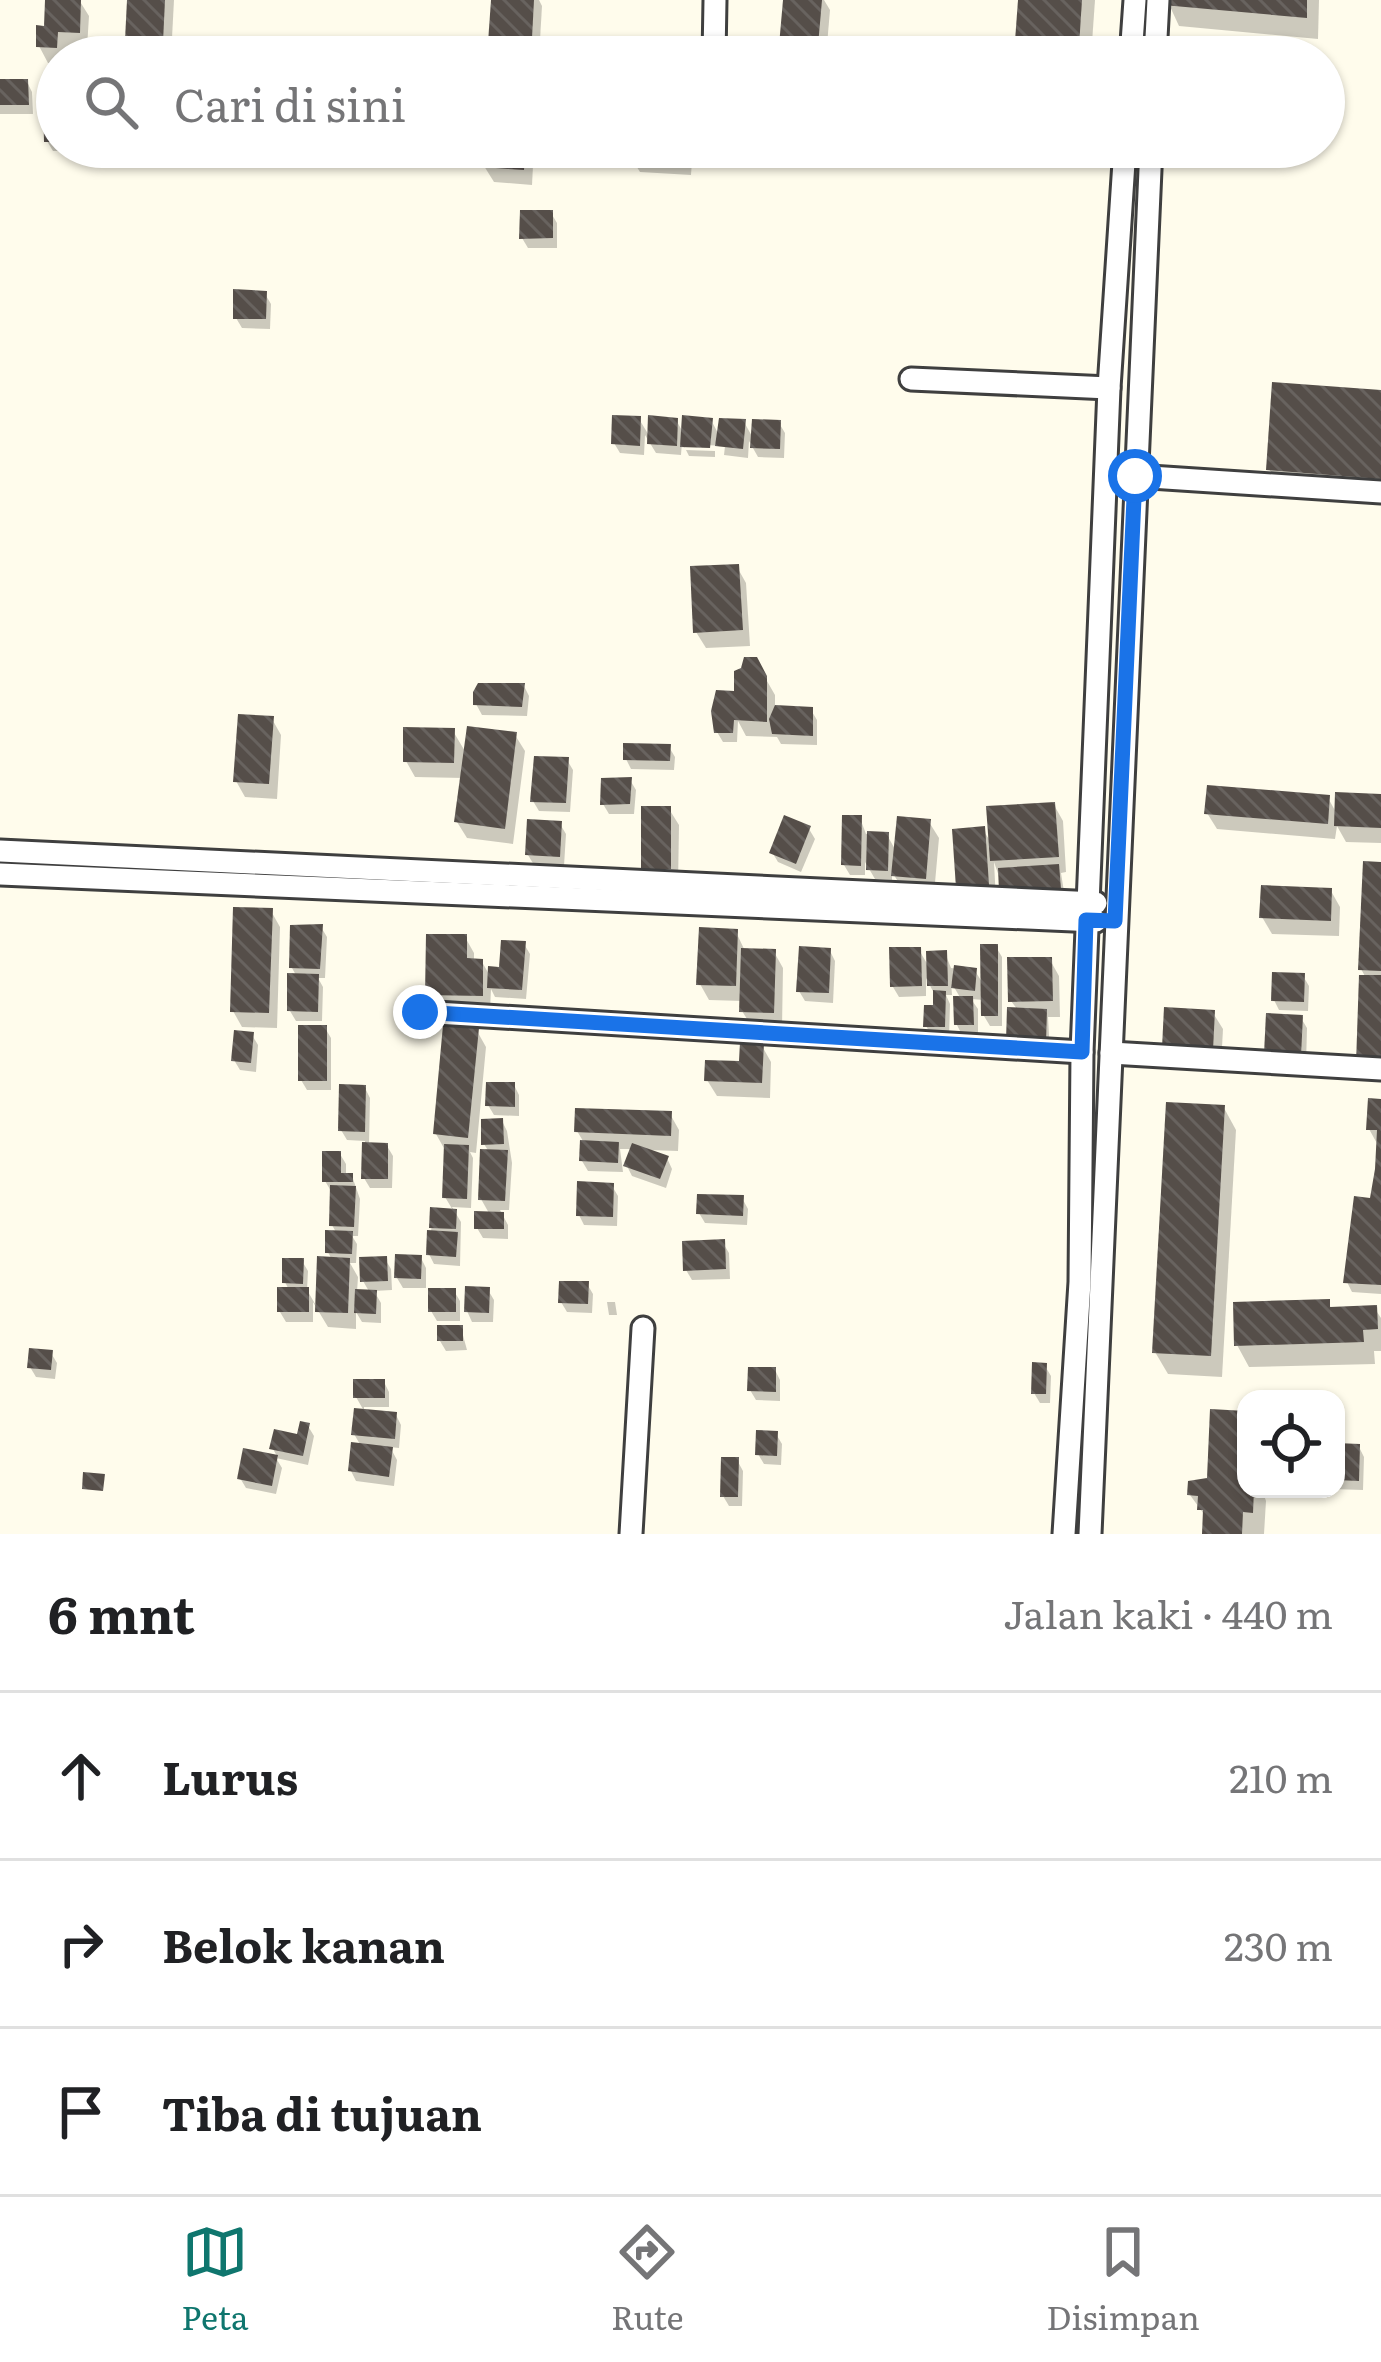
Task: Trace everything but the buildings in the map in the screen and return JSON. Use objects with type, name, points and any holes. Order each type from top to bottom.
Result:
[{"type":"street","points":[[715,36],[716,0]]},
{"type":"street","points":[[1132,36],[1135,0]]},
{"type":"street","points":[[1156,36],[1158,0]]},
{"type":"street","points":[[1064,1534],[1080,1282],[1082,1052],[1109,388],[1124,168]]},
{"type":"street","points":[[1090,1534],[1150,168]]},
{"type":"street","points":[[911,379],[1109,388]]},
{"type":"street","points":[[1135,476],[1381,492]]},
{"type":"street","points":[[0,851],[390,880],[1115,912]]},
{"type":"street","points":[[0,874],[390,880]]},
{"type":"street","points":[[420,1012],[1082,1052]]},
{"type":"street","points":[[1111,1053],[1381,1069]]},
{"type":"street","points":[[1080,1282],[1103,1283]]},
{"type":"street","points":[[631,1534],[644,1328]]},
{"type":"route","points":[[420,1012],[1082,1052],[1086,920],[1115,921],[1135,476]]}]
